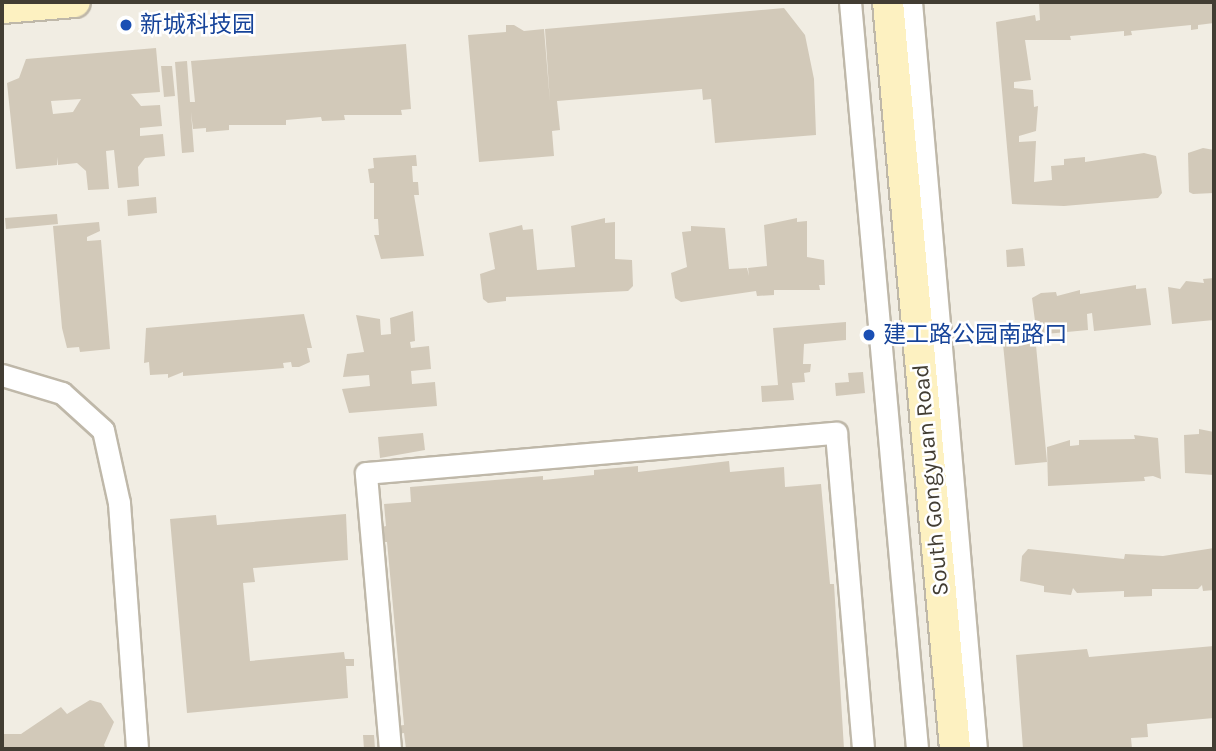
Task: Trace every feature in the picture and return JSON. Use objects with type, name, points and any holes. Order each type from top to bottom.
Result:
[{"type":"main road","points":[[2,8],[75,2]]},
{"type":"main road","name":"South Gongyuan Road","points":[[873,2],[938,749]]},
{"type":"main road","name":"South Gongyuan Road","points":[[888,2],[955,749]]},
{"type":"street","points":[[850,2],[917,749]]},
{"type":"street","points":[[911,2],[976,749]]},
{"type":"street","points":[[2,375],[62,393],[103,430],[119,503],[137,749]]},
{"type":"street","points":[[390,749],[366,473],[836,433],[863,749]]},
{"type":"building","points":[[1039,2],[1214,2],[1214,23],[1198,25],[1198,29],[1191,30],[1191,25],[1131,31],[1132,35],[1124,36],[1124,31],[1070,36],[1071,40],[1025,40],[1031,80],[1014,82],[1014,88],[1033,90],[1034,107],[1038,106],[1036,131],[1019,136],[1019,142],[1036,141],[1034,182],[1052,180],[1051,166],[1064,165],[1064,159],[1085,157],[1085,162],[1144,153],[1156,156],[1162,193],[1158,198],[1064,206],[1012,204],[996,22],[1035,15],[1036,21],[1040,20]]},
{"type":"building","points":[[784,8],[805,35],[814,79],[816,135],[715,143],[711,99],[703,100],[702,89],[557,101],[560,130],[552,131],[554,156],[479,162],[468,35],[506,32],[506,25],[514,25],[524,31],[544,29],[550,102],[545,29]]},
{"type":"building","points":[[406,44],[411,109],[401,110],[402,115],[344,115],[345,120],[322,121],[321,117],[286,120],[286,125],[229,125],[229,130],[206,132],[206,128],[193,129],[191,112],[194,152],[182,153],[175,62],[187,61],[190,102],[195,102],[191,61]]},
{"type":"building","points":[[156,48],[160,92],[131,94],[141,106],[160,105],[162,126],[140,128],[140,136],[163,134],[165,156],[145,158],[138,167],[139,186],[118,188],[114,150],[106,151],[109,189],[88,190],[86,171],[77,163],[58,165],[57,157],[57,165],[16,169],[7,83],[19,78],[26,59]],"holes":[[[81,99],[73,112],[53,114],[51,101]]]},
{"type":"building","points":[[161,66],[172,66],[175,96],[164,97]]},
{"type":"building","points":[[1203,148],[1214,150],[1214,193],[1193,194],[1189,192],[1188,153]]},
{"type":"building","points":[[416,155],[417,166],[412,166],[413,182],[418,182],[419,195],[414,195],[424,256],[381,259],[374,235],[379,235],[378,219],[374,219],[374,183],[370,183],[368,169],[374,168],[373,158]]},
{"type":"building","points":[[156,197],[157,213],[128,216],[127,200]]},
{"type":"building","points":[[57,214],[58,224],[6,229],[5,218]]},
{"type":"building","points":[[605,218],[605,223],[615,222],[615,259],[632,260],[633,286],[628,291],[506,297],[506,301],[488,303],[483,299],[480,274],[495,269],[489,233],[522,225],[523,230],[533,229],[537,270],[575,267],[571,226]]},
{"type":"building","points":[[797,218],[797,222],[807,221],[807,257],[824,260],[825,285],[819,285],[820,290],[774,290],[774,295],[757,296],[756,291],[681,302],[675,298],[671,273],[687,267],[682,232],[691,231],[691,226],[725,228],[729,269],[747,268],[749,276],[748,268],[767,266],[764,225]]},
{"type":"building","points":[[99,222],[100,231],[87,237],[87,241],[101,240],[110,349],[80,352],[79,347],[67,348],[62,328],[53,226]]},
{"type":"building","points":[[1023,248],[1025,266],[1007,267],[1006,250]]},
{"type":"building","points":[[1214,278],[1214,320],[1172,324],[1168,287],[1180,289],[1186,281],[1204,283],[1203,279]]},
{"type":"building","points":[[1136,285],[1136,289],[1146,288],[1151,325],[1094,331],[1092,313],[1087,314],[1088,330],[1035,335],[1047,462],[1015,465],[1001,324],[1035,321],[1032,298],[1041,293],[1056,292],[1057,296],[1080,290],[1080,294]]},
{"type":"building","points":[[413,311],[415,341],[410,342],[411,348],[429,346],[431,369],[411,371],[412,384],[435,382],[437,406],[349,413],[342,389],[370,386],[369,375],[343,377],[347,354],[364,352],[356,315],[380,319],[381,335],[391,334],[390,318]]},
{"type":"building","points":[[304,314],[312,348],[307,348],[310,362],[299,367],[292,367],[291,362],[283,363],[284,368],[183,376],[183,372],[168,378],[168,374],[150,375],[149,362],[144,363],[146,328]]},
{"type":"building","points":[[846,322],[846,340],[804,344],[803,364],[811,364],[810,372],[804,373],[805,382],[792,383],[794,400],[762,402],[761,386],[778,385],[773,328]]},
{"type":"building","points":[[863,372],[865,393],[836,396],[835,383],[849,382],[848,373]]},
{"type":"building","points":[[1199,429],[1214,432],[1214,475],[1185,473],[1184,435],[1199,434]]},
{"type":"building","points":[[423,433],[425,450],[380,458],[378,437]]},
{"type":"building","points":[[1134,435],[1158,438],[1161,479],[1153,476],[1144,477],[1145,481],[1048,486],[1047,447],[1070,440],[1070,446],[1079,445],[1079,440],[1135,439]]},
{"type":"building","points":[[729,461],[730,472],[784,467],[785,487],[821,484],[830,584],[834,584],[844,749],[406,749],[404,733],[397,734],[396,726],[404,725],[387,542],[383,542],[382,527],[386,526],[384,504],[411,502],[410,487],[543,476],[543,480],[594,475],[594,470],[638,466],[638,472]]},
{"type":"building","points":[[346,514],[348,560],[253,568],[255,582],[243,583],[250,661],[344,652],[345,659],[354,659],[354,666],[346,666],[348,698],[187,713],[170,519],[216,515],[217,525]]},
{"type":"building","points":[[1214,548],[1214,590],[1203,591],[1202,585],[1198,589],[1152,589],[1152,596],[1124,597],[1124,591],[1077,593],[1073,588],[1071,595],[1044,592],[1044,586],[1020,581],[1022,556],[1028,549],[1124,559],[1125,554],[1163,556]]},
{"type":"building","points":[[1214,646],[1214,718],[1147,724],[1148,737],[1131,738],[1132,749],[1023,749],[1016,655],[1087,649],[1089,657]]},
{"type":"building","points":[[90,700],[101,703],[114,722],[104,745],[106,749],[2,749],[2,734],[21,734],[61,707],[67,714]]},
{"type":"building","points":[[363,735],[374,735],[375,749],[364,749]]},
{"type":"place","name":"新城科技园","points":[[126,25]]},
{"type":"place","name":"建工路公园南路口","points":[[869,335]]}]
